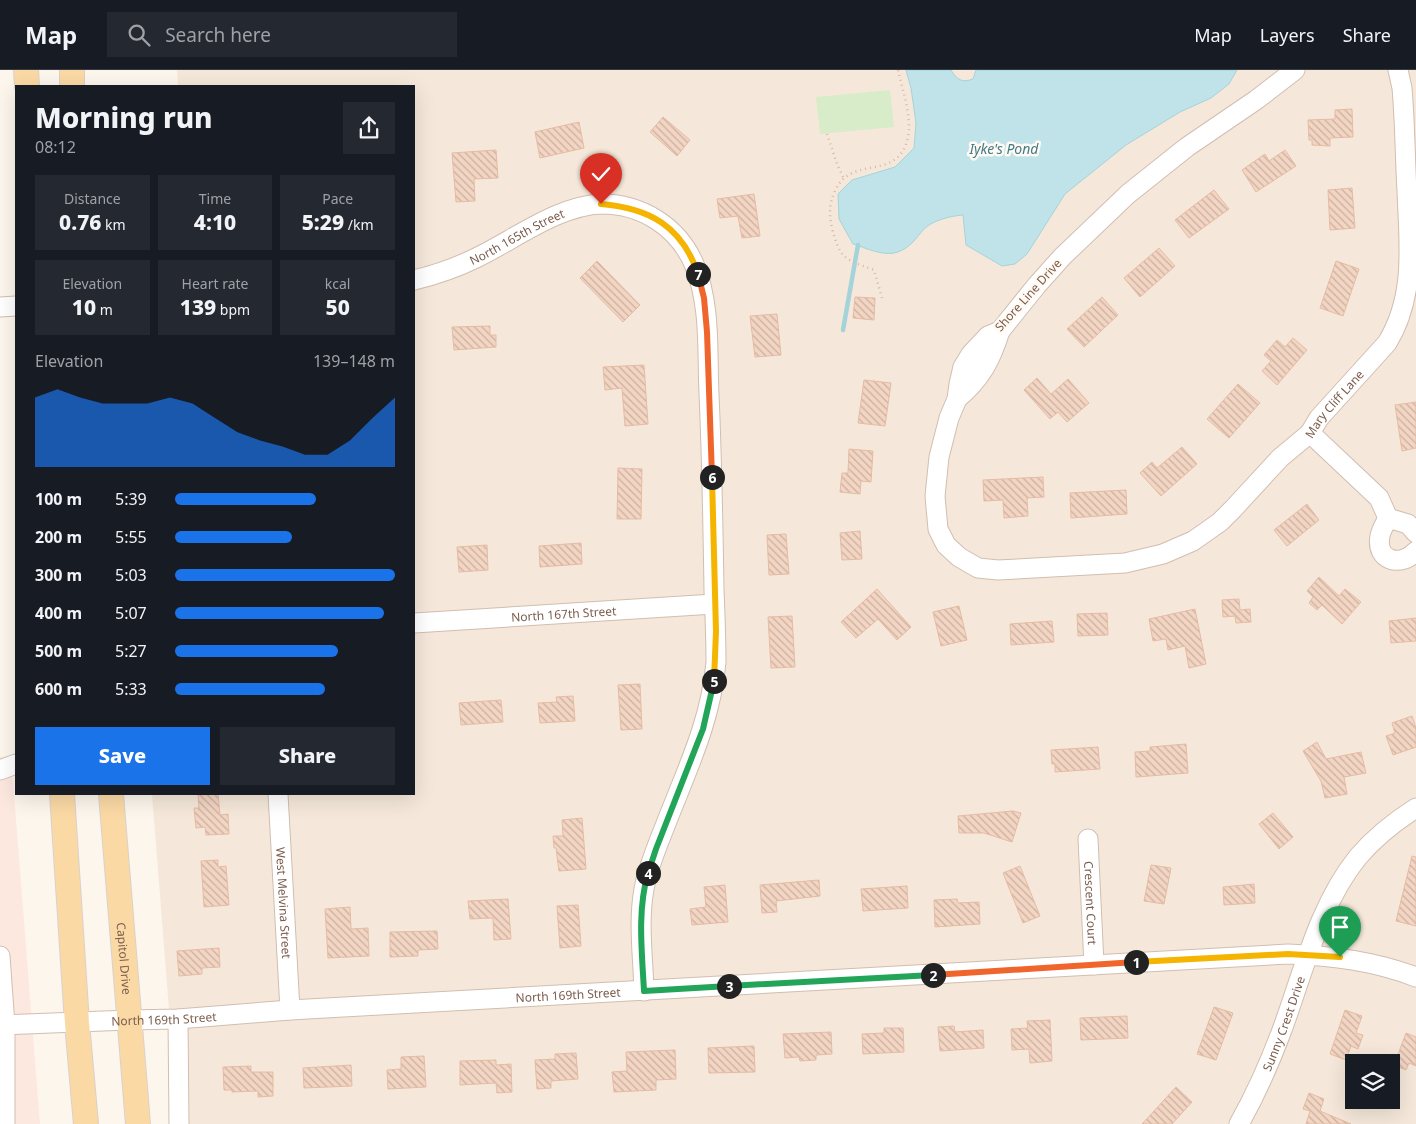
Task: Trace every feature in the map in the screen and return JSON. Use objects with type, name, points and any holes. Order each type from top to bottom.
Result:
[{"type":"main road","points":[[26,70],[27,85]]},
{"type":"main road","points":[[72,70],[72,85]]},
{"type":"main road","points":[[62,795],[85,1124]]},
{"type":"main road","name":"Capitol Drive","points":[[111,795],[138,1124]]},
{"type":"street","name":"Shore Line Drive","points":[[1036,568],[998,570],[978,568],[958,557],[946,544],[938,529],[935,496],[939,457],[949,418],[958,399],[980,377],[995,347],[1000,331],[1063,256],[1128,194],[1187,147],[1256,100],[1295,70]]},
{"type":"street","name":"Mary Cliff Lane","points":[[1036,568],[1125,563],[1144,560],[1179,549],[1194,541],[1220,522],[1280,458],[1310,433],[1319,418],[1382,349],[1394,332],[1405,307],[1410,278],[1412,228],[1404,107],[1398,70]]},
{"type":"street","name":"North 165th Street","points":[[415,280],[453,268],[478,257],[556,216],[581,207],[601,204],[622,206],[658,219],[674,234],[694,263],[704,298],[708,358],[716,662],[710,705],[703,729],[656,849],[644,888],[641,923],[644,991]]},
{"type":"street","points":[[0,307],[15,306]]},
{"type":"street","points":[[1310,433],[1379,498],[1388,518],[1379,538],[1380,548],[1384,555],[1391,560],[1402,561],[1410,558],[1416,551]]},
{"type":"street","points":[[1388,518],[1408,524],[1416,533]]},
{"type":"street","name":"North 167th Street","points":[[415,623],[714,604]]},
{"type":"street","points":[[0,770],[15,764]]},
{"type":"street","name":"West Melvina Street","points":[[278,795],[290,1010]]},
{"type":"street","name":"Sunny Crest Drive","points":[[1239,1124],[1252,1101],[1282,1031],[1308,955],[1332,901],[1358,858],[1378,835],[1416,808]]},
{"type":"street","name":"Crescent Court","points":[[1088,839],[1094,965]]},
{"type":"street","name":"North 169th Street","points":[[2,1025],[178,1019],[290,1010],[1288,954],[1358,960],[1416,977]]},
{"type":"street","points":[[0,956],[5,1124]]},
{"type":"street","points":[[178,1019],[179,1124]]},
{"type":"path","points":[[882,298],[874,270],[846,260],[839,252],[830,217],[830,201],[843,176],[890,162],[897,158],[904,149],[908,133],[909,115],[898,70]]},
{"type":"path","points":[[827,134],[843,176]]},
{"type":"shaded area","points":[[177,70],[1416,70],[1416,1124],[188,1124],[169,1010],[152,795],[415,795],[415,85],[178,85]]},
{"type":"shaded area","points":[[11,756],[40,1124],[0,1124],[0,757]]},
{"type":"green space","points":[[890,90],[894,127],[820,134],[816,97]]},
{"type":"water","name":"Iyke's Pond","points":[[906,70],[951,70],[955,76],[966,81],[973,79],[976,70],[1237,70],[1229,84],[1211,98],[1180,112],[1126,145],[1065,194],[1027,254],[1015,264],[1002,266],[966,245],[963,215],[948,217],[932,223],[906,248],[893,253],[875,251],[853,244],[839,219],[838,194],[852,180],[895,167],[914,148],[916,123],[911,88]]},
{"type":"building","points":[[1352,109],[1353,137],[1330,138],[1330,146],[1312,145],[1312,140],[1309,140],[1308,120],[1335,119],[1335,110]]},
{"type":"building","points":[[663,117],[690,140],[677,156],[650,132]]},
{"type":"building","points":[[579,122],[584,148],[540,158],[535,132]]},
{"type":"building","points":[[496,150],[498,178],[474,179],[475,201],[456,202],[452,153]]},
{"type":"building","points":[[1285,150],[1296,166],[1256,192],[1242,170],[1265,154],[1269,161]]},
{"type":"building","points":[[1352,188],[1355,228],[1330,230],[1328,190]]},
{"type":"building","points":[[1214,190],[1229,209],[1189,238],[1175,220]]},
{"type":"building","points":[[754,194],[760,236],[742,238],[738,216],[720,218],[717,199]]},
{"type":"building","points":[[1159,248],[1175,266],[1140,297],[1124,278]]},
{"type":"building","points":[[597,261],[640,305],[623,322],[580,278]]},
{"type":"building","points":[[1336,261],[1359,269],[1343,316],[1320,308]]},
{"type":"building","points":[[855,297],[875,298],[874,320],[853,318]]},
{"type":"building","points":[[1102,297],[1118,315],[1084,347],[1067,329]]},
{"type":"building","points":[[777,314],[781,355],[755,357],[750,316]]},
{"type":"building","points":[[490,326],[490,335],[496,335],[496,347],[454,350],[452,327]]},
{"type":"building","points":[[1293,338],[1307,350],[1277,385],[1262,371],[1271,361],[1264,355],[1277,340],[1285,347]]},
{"type":"building","points":[[644,365],[648,424],[625,426],[622,388],[605,390],[603,367]]},
{"type":"building","points":[[1037,378],[1051,394],[1068,379],[1089,403],[1067,422],[1058,412],[1050,419],[1024,390]]},
{"type":"building","points":[[864,380],[891,383],[885,426],[858,423]]},
{"type":"building","points":[[1238,384],[1260,403],[1229,438],[1207,419]]},
{"type":"building","points":[[1416,402],[1416,448],[1402,451],[1395,405]]},
{"type":"building","points":[[1182,447],[1197,464],[1161,496],[1140,473],[1152,462],[1157,468]]},
{"type":"building","points":[[849,449],[873,451],[871,482],[861,481],[860,494],[840,492],[842,473],[848,473]]},
{"type":"building","points":[[618,468],[642,469],[641,519],[617,519]]},
{"type":"building","points":[[1043,477],[1044,497],[1027,498],[1028,516],[1004,518],[1003,500],[984,501],[983,480]]},
{"type":"building","points":[[1126,490],[1127,514],[1071,518],[1070,493]]},
{"type":"building","points":[[1307,504],[1319,520],[1287,546],[1274,530]]},
{"type":"building","points":[[860,531],[862,559],[842,560],[840,533]]},
{"type":"building","points":[[786,534],[789,574],[769,575],[767,535]]},
{"type":"building","points":[[581,543],[582,564],[540,567],[539,546]]},
{"type":"building","points":[[487,545],[488,570],[459,572],[457,547]]},
{"type":"building","points":[[1319,577],[1339,596],[1345,589],[1361,602],[1342,624],[1322,605],[1317,610],[1309,603],[1313,597],[1307,591]]},
{"type":"building","points":[[877,589],[911,627],[897,640],[878,619],[856,638],[841,622]]},
{"type":"building","points":[[1239,599],[1240,610],[1250,609],[1251,622],[1236,623],[1235,616],[1223,617],[1222,600]]},
{"type":"building","points":[[959,606],[967,640],[941,646],[933,612]]},
{"type":"building","points":[[1195,609],[1206,664],[1189,668],[1185,646],[1168,650],[1166,639],[1153,641],[1149,619]]},
{"type":"building","points":[[1107,613],[1108,635],[1078,636],[1077,614]]},
{"type":"building","points":[[792,616],[795,667],[771,668],[768,617]]},
{"type":"building","points":[[1416,618],[1416,641],[1391,643],[1389,621]]},
{"type":"building","points":[[1052,621],[1054,642],[1011,645],[1010,624]]},
{"type":"building","points":[[640,684],[642,729],[621,730],[618,685]]},
{"type":"building","points":[[573,696],[575,721],[540,723],[538,703],[557,702],[556,697]]},
{"type":"building","points":[[501,700],[503,722],[461,725],[459,703]]},
{"type":"building","points":[[1412,716],[1416,728],[1416,747],[1393,755],[1386,736],[1395,733],[1392,723]]},
{"type":"building","points":[[1317,742],[1326,759],[1361,752],[1366,773],[1344,777],[1347,794],[1325,798],[1321,781],[1303,751]]},
{"type":"building","points":[[1186,744],[1188,773],[1136,777],[1135,752],[1150,751],[1150,747]]},
{"type":"building","points":[[1098,747],[1100,769],[1055,772],[1055,764],[1052,764],[1051,750]]},
{"type":"building","points":[[198,795],[218,795],[220,815],[228,814],[229,834],[206,835],[205,827],[196,828],[194,808],[199,808]]},
{"type":"building","points":[[1013,811],[1021,813],[1012,842],[984,833],[959,833],[958,816]]},
{"type":"building","points":[[1273,813],[1293,837],[1279,849],[1259,824]]},
{"type":"building","points":[[582,818],[586,869],[559,871],[553,836],[563,836],[562,820]]},
{"type":"building","points":[[1412,856],[1416,857],[1416,926],[1396,921]]},
{"type":"building","points":[[218,860],[218,867],[226,866],[229,905],[204,907],[201,861]]},
{"type":"building","points":[[1151,865],[1171,868],[1164,904],[1144,901]]},
{"type":"building","points":[[1020,866],[1040,916],[1023,923],[1003,873]]},
{"type":"building","points":[[819,880],[820,896],[776,901],[777,912],[762,913],[760,885]]},
{"type":"building","points":[[1254,884],[1255,903],[1224,905],[1223,887]]},
{"type":"building","points":[[725,885],[728,922],[692,925],[690,909],[706,907],[704,887]]},
{"type":"building","points":[[907,886],[908,908],[863,911],[861,889]]},
{"type":"building","points":[[508,899],[511,939],[494,940],[493,918],[470,919],[468,901]]},
{"type":"building","points":[[957,899],[958,903],[979,902],[980,924],[935,927],[934,900]]},
{"type":"building","points":[[578,905],[581,946],[560,948],[557,906]]},
{"type":"building","points":[[350,907],[351,929],[368,928],[369,956],[328,958],[325,909]]},
{"type":"building","points":[[437,931],[438,949],[418,950],[418,956],[390,957],[390,932]]},
{"type":"building","points":[[219,948],[220,967],[202,968],[202,974],[179,976],[177,951]]},
{"type":"building","points":[[1214,1007],[1233,1013],[1216,1060],[1197,1054]]},
{"type":"building","points":[[1345,1010],[1362,1016],[1356,1033],[1363,1035],[1358,1049],[1351,1046],[1348,1054],[1345,1054],[1345,1060],[1330,1054]]},
{"type":"building","points":[[1127,1016],[1128,1038],[1081,1040],[1080,1018]]},
{"type":"building","points":[[1050,1020],[1052,1061],[1030,1063],[1029,1049],[1012,1050],[1011,1029],[1028,1028],[1027,1021]]},
{"type":"building","points":[[954,1026],[955,1032],[983,1030],[984,1048],[940,1051],[938,1027]]},
{"type":"building","points":[[884,1028],[903,1028],[904,1052],[863,1054],[862,1034],[884,1033]]},
{"type":"building","points":[[831,1032],[832,1054],[816,1055],[816,1060],[800,1061],[799,1057],[785,1058],[783,1034]]},
{"type":"building","points":[[1406,1033],[1416,1037],[1416,1066],[1409,1063],[1406,1070],[1400,1068],[1400,1054],[1398,1054]]},
{"type":"building","points":[[754,1046],[755,1072],[709,1073],[708,1048]]},
{"type":"building","points":[[675,1050],[676,1079],[656,1080],[656,1090],[614,1092],[612,1072],[627,1071],[626,1052]]},
{"type":"building","points":[[576,1053],[578,1079],[551,1081],[551,1088],[537,1089],[535,1060],[555,1059],[555,1054]]},
{"type":"building","points":[[424,1056],[426,1087],[388,1089],[387,1070],[401,1069],[401,1057]]},
{"type":"building","points":[[496,1060],[496,1065],[511,1064],[512,1092],[497,1093],[496,1083],[460,1085],[460,1061]]},
{"type":"building","points":[[351,1065],[352,1086],[304,1088],[303,1068]]},
{"type":"building","points":[[251,1066],[251,1072],[273,1072],[273,1096],[258,1097],[258,1091],[232,1092],[232,1090],[224,1090],[223,1067]]},
{"type":"building","points":[[1176,1087],[1192,1102],[1172,1124],[1142,1124]]},
{"type":"building","points":[[1309,1093],[1324,1099],[1320,1111],[1351,1124],[1306,1124],[1310,1111],[1303,1109]]},
{"type":"waterway","points":[[843,330],[858,245]]},
{"type":"route","points":[[601,204],[622,206],[640,211],[658,219],[674,234],[694,263],[704,298],[707,332],[716,631],[714,686],[703,729],[656,849],[644,888],[641,923],[644,991],[1288,954],[1340,957]]}]
